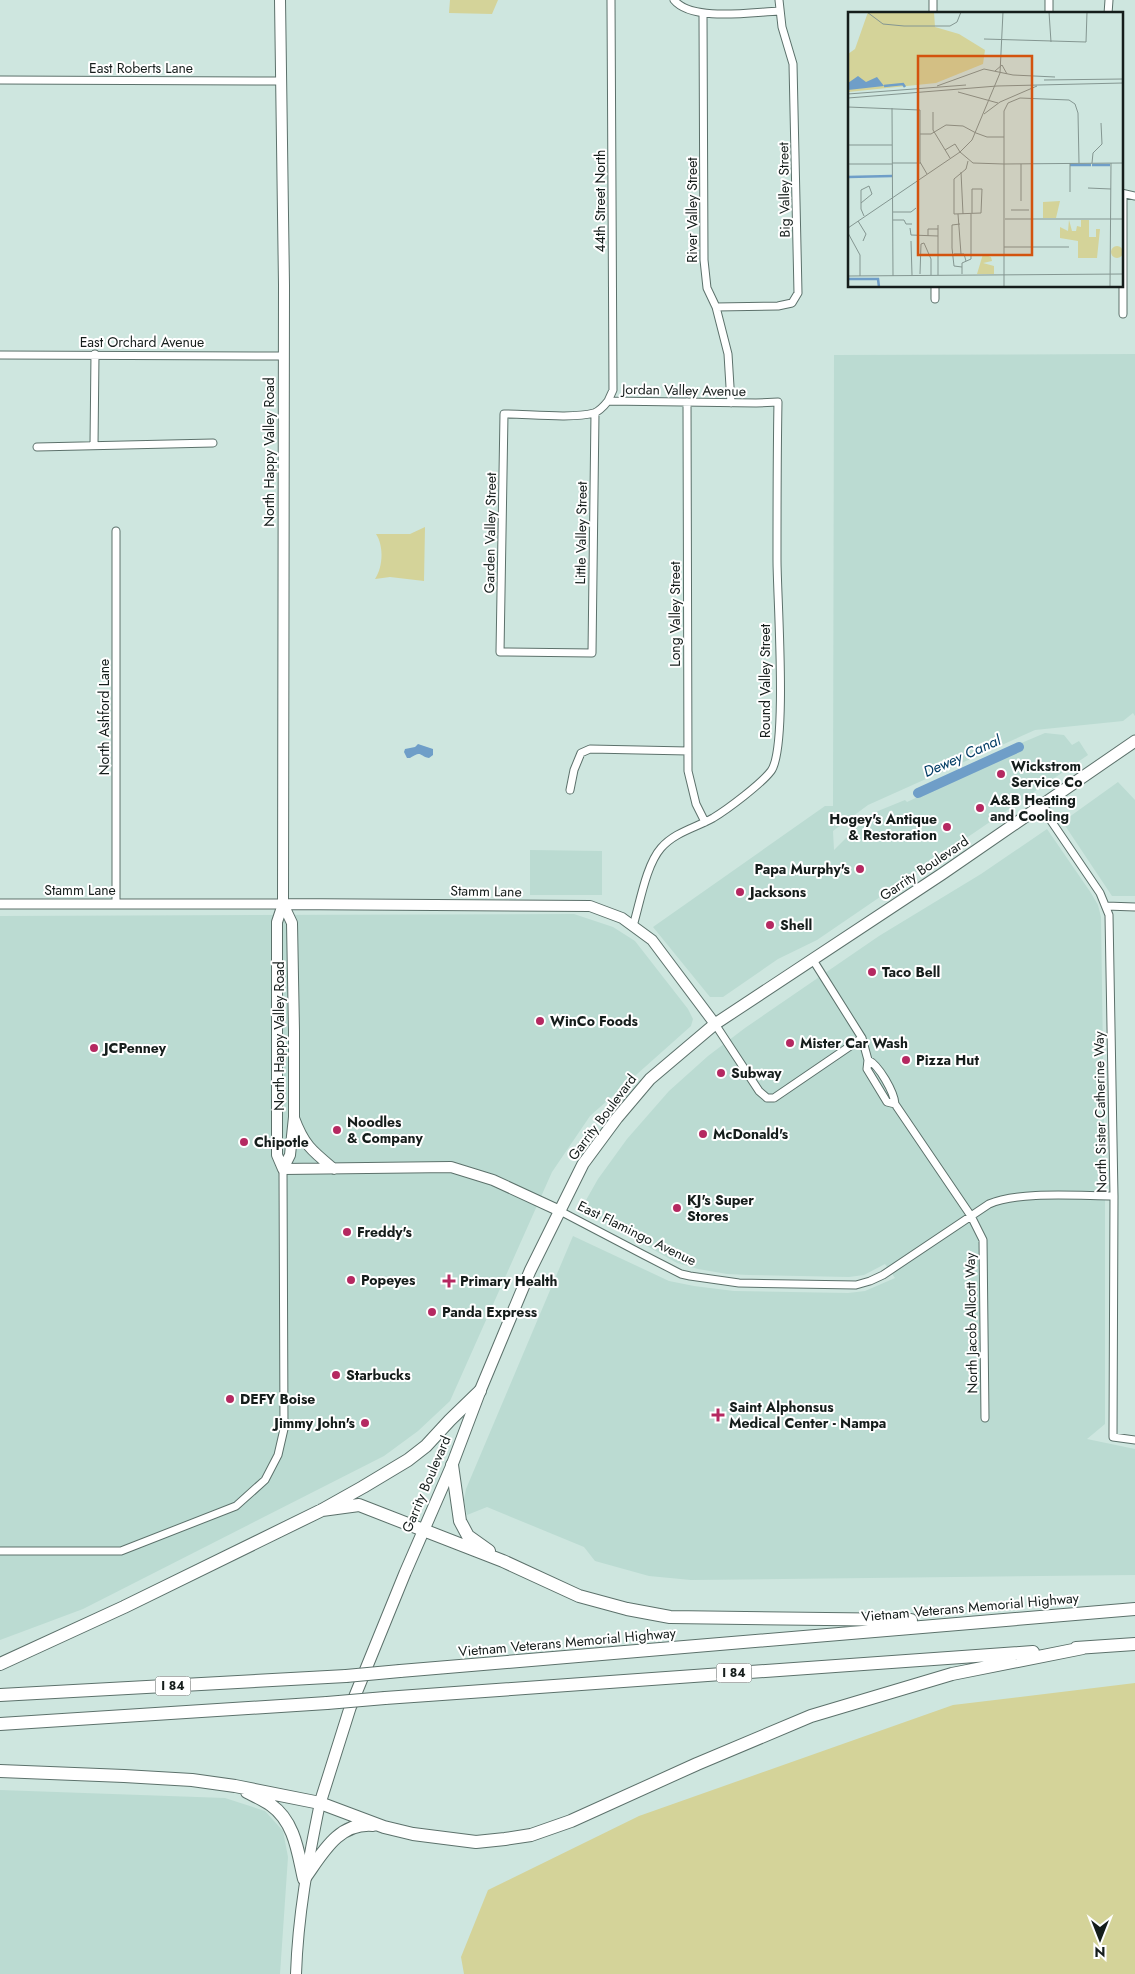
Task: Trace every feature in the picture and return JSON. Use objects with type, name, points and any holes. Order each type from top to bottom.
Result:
[{"type":"highway","points":[[0,1664],[124,1607],[322,1510],[408,1460],[426,1446],[480,1391]]},
{"type":"highway","points":[[452,1465],[460,1521],[468,1536],[503,1561]]},
{"type":"highway","points":[[322,1510],[360,1505],[503,1561],[579,1596],[627,1610],[670,1617],[990,1620]]},
{"type":"highway","name":"Vietnam Veterans Memorial Highway","points":[[0,1695],[346,1676],[1135,1608]]},
{"type":"highway","name":"I 84","points":[[0,1724],[327,1703],[1135,1644]]},
{"type":"highway","points":[[0,1771],[192,1780],[235,1786],[320,1803],[384,1826],[439,1838],[476,1842],[531,1835],[571,1821],[697,1764],[812,1716],[952,1674],[1083,1648]]},
{"type":"highway","points":[[235,1786],[272,1806],[285,1820],[295,1840],[304,1879]]},
{"type":"highway","points":[[304,1879],[334,1838],[342,1832],[366,1825],[384,1826]]},
{"type":"main road","name":"North Happy Valley Road","points":[[280,0],[283,356],[283,904],[277,922],[277,1155],[283,1169]]},
{"type":"main road","name":"Garrity Boulevard","points":[[320,1803],[350,1708],[423,1530],[452,1465],[480,1391],[530,1271],[583,1164],[624,1109],[650,1079],[716,1024],[1135,741]]},
{"type":"main road","name":"North Happy Valley Road","points":[[283,904],[292,923],[294,1117],[290,1155],[283,1169]]},
{"type":"main road","name":"Stamm Lane","points":[[283,904],[590,906],[622,918],[652,940],[716,1024]]},
{"type":"main road","points":[[294,1117],[301,1137],[308,1147],[334,1169]]},
{"type":"main road","name":"East Flamingo Avenue","points":[[283,1169],[451,1167],[493,1180],[560,1211]]},
{"type":"main road","points":[[296,1974],[297,1940],[304,1879],[320,1803]]},
{"type":"street","name":"44th Street North","points":[[608,401],[613,390],[611,0]]},
{"type":"street","points":[[674,0],[679,6],[703,14],[779,11]]},
{"type":"street","name":"Big Valley Street","points":[[716,307],[778,306],[792,303],[798,294],[793,64],[779,11],[779,0]]},
{"type":"street","name":"River Valley Street","points":[[703,14],[704,260],[707,288],[716,307],[728,354],[731,403]]},
{"type":"street","name":"East Roberts Lane","points":[[0,80],[282,81]]},
{"type":"street","points":[[1123,314],[1122,194],[1135,196]]},
{"type":"street","points":[[935,299],[936,288]]},
{"type":"street","name":"East Orchard Avenue","points":[[0,354],[283,356]]},
{"type":"street","points":[[94,445],[95,354]]},
{"type":"street","name":"Jordan Valley Avenue","points":[[595,413],[603,408],[608,401],[778,402]]},
{"type":"street","name":"Long Valley Street","points":[[687,402],[688,771],[696,804],[705,822]]},
{"type":"street","name":"Round Valley Street","points":[[633,926],[652,863],[660,849],[673,837],[713,818],[760,782],[772,770],[776,756],[780,711],[777,561],[778,402]]},
{"type":"street","name":"Garden Valley Street","points":[[500,652],[504,414],[575,415],[595,413]]},
{"type":"street","name":"Little Valley Street","points":[[500,652],[592,653],[595,413]]},
{"type":"street","points":[[37,446],[213,443]]},
{"type":"street","name":"North Ashford Lane","points":[[116,531],[116,904]]},
{"type":"street","points":[[570,790],[574,770],[581,753],[590,749],[688,751]]},
{"type":"street","name":"North Sister Catherine Way","points":[[1041,806],[1100,893],[1106,906],[1110,931],[1114,1196],[1113,1437],[1135,1440]]},
{"type":"street","name":"Stamm Lane","points":[[0,904],[283,904]]},
{"type":"street","points":[[1106,906],[1135,907]]},
{"type":"street","name":"North Jacob Allcott Way","points":[[813,960],[862,1038],[868,1060],[874,1063],[895,1096],[895,1104],[971,1216],[983,1240],[985,1418]]},
{"type":"street","name":"Stamm Lane","points":[[716,1024],[759,1091],[767,1098],[774,1098],[862,1038]]},
{"type":"street","name":"North Happy Valley Road","points":[[0,1551],[121,1551],[236,1506],[265,1480],[278,1455],[284,1429],[283,1169]]},
{"type":"street","name":"East Flamingo Avenue","points":[[560,1211],[644,1255],[690,1276],[739,1283],[856,1285],[883,1275],[971,1216],[1001,1199],[1017,1196],[1114,1196]]},
{"type":"shaded area","points":[[450,0],[498,0],[492,14],[449,13]]},
{"type":"shaded area","points":[[1135,354],[1135,716],[1133,713],[1123,721],[1035,730],[868,805],[833,831],[834,850],[864,820],[878,811],[905,800],[907,802],[982,767],[1020,749],[1019,744],[1045,733],[1064,735],[1072,745],[1079,741],[1088,755],[817,940],[778,959],[723,997],[710,997],[653,927],[825,806],[833,806],[834,355]]},
{"type":"shaded area","points":[[425,527],[424,581],[390,577],[375,579],[380,569],[382,556],[379,539],[376,534],[410,534]]},
{"type":"shaded area","points":[[1118,782],[1135,800],[1135,896],[1112,896],[1064,824],[1065,820]]},
{"type":"shaded area","points":[[1047,829],[1091,893],[1098,905],[1101,917],[1105,1190],[1105,1424],[1087,1439],[1135,1449],[1135,1575],[691,1580],[649,1576],[595,1561],[584,1547],[487,1507],[467,1515],[464,1500],[466,1489],[573,1236],[669,1281],[694,1286],[734,1291],[848,1293],[865,1291],[895,1278],[885,1264],[864,1275],[849,1277],[727,1274],[698,1269],[677,1263],[581,1209],[598,1179],[627,1139],[669,1091],[708,1056],[745,1028],[879,936],[981,874]]},
{"type":"shaded area","points":[[530,850],[602,851],[602,895],[530,895]]},
{"type":"shaded area","points":[[574,914],[613,927],[635,941],[688,1009],[693,1019],[691,1026],[590,1116],[552,1172],[450,1401],[418,1431],[384,1456],[83,1609],[0,1640],[0,916]]},
{"type":"shaded area","points":[[1135,1683],[1135,1974],[464,1974],[461,1957],[488,1890],[639,1816],[953,1705]]},
{"type":"shaded area","points":[[0,1790],[225,1798],[265,1811],[283,1831],[288,1857],[280,1974],[0,1974]]},
{"type":"water","points":[[418,744],[433,749],[433,755],[429,758],[419,754],[407,758],[404,752],[405,749],[415,747]]},
{"type":"waterway","name":"Dewey Canal","points":[[918,793],[1019,747]]},
{"type":"place","name":"Wickstrom Service Co","points":[[1001,774]]},
{"type":"place","name":"A&B Heating and Cooling","points":[[980,808]]},
{"type":"place","name":"Hogey's Antique & Restoration","points":[[947,827]]},
{"type":"place","name":"Papa Murphy's","points":[[860,869]]},
{"type":"place","name":"Jacksons","points":[[740,892]]},
{"type":"place","name":"Shell","points":[[770,925]]},
{"type":"place","name":"Taco Bell","points":[[872,972]]},
{"type":"place","name":"WinCo Foods","points":[[540,1021]]},
{"type":"place","name":"Mister Car Wash","points":[[790,1043]]},
{"type":"place","name":"JCPenney","points":[[94,1048]]},
{"type":"place","name":"Pizza Hut","points":[[906,1060]]},
{"type":"place","name":"Subway","points":[[721,1073]]},
{"type":"place","name":"Noodles & Company","points":[[337,1130]]},
{"type":"place","name":"McDonald's","points":[[703,1134]]},
{"type":"place","name":"Chipotle","points":[[244,1142]]},
{"type":"place","name":"KJ's Super Stores","points":[[677,1208]]},
{"type":"place","name":"Freddy's","points":[[347,1232]]},
{"type":"place","name":"Popeyes","points":[[351,1280]]},
{"type":"place","name":"Primary Health","points":[[449,1281]]},
{"type":"place","name":"Panda Express","points":[[432,1312]]},
{"type":"place","name":"Starbucks","points":[[336,1375]]},
{"type":"place","name":"DEFY Boise","points":[[230,1399]]},
{"type":"place","name":"Saint Alphonsus Medical Center - Nampa","points":[[718,1415]]},
{"type":"place","name":"Jimmy John's","points":[[365,1423]]}]
